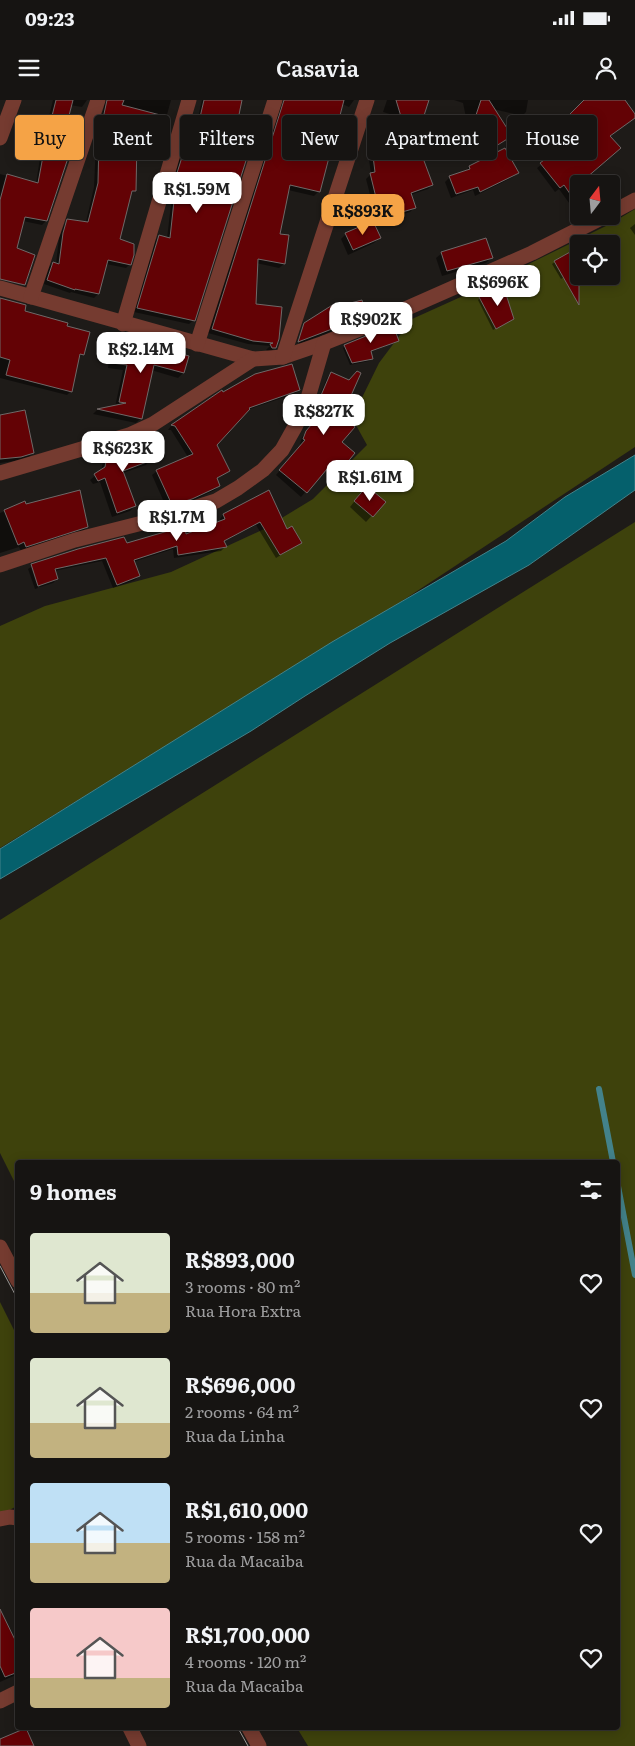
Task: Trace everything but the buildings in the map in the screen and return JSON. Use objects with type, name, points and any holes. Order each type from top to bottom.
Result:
[{"type":"street","points":[[0,138],[14,100]]},
{"type":"street","points":[[31,297],[98,100]]},
{"type":"street","points":[[122,324],[189,100]]},
{"type":"street","points":[[196,344],[275,100]]},
{"type":"street","points":[[283,357],[368,100]]},
{"type":"street","points":[[620,208],[635,200]]},
{"type":"street","points":[[0,288],[122,324],[253,359],[283,357],[324,343],[532,253],[587,225]]},
{"type":"street","points":[[0,565],[75,540],[166,517],[216,501],[238,488],[263,470],[282,450],[308,398],[324,343]]},
{"type":"street","points":[[0,473],[130,434],[153,424],[253,359]]},
{"type":"street","points":[[0,1247],[15,1275]]},
{"type":"street","points":[[0,1519],[15,1518]]},
{"type":"street","points":[[0,1701],[15,1694]]},
{"type":"street","points":[[131,1730],[139,1746]]},
{"type":"street","points":[[250,1730],[258,1746]]},
{"type":"green space","points":[[635,209],[635,447],[399,603],[0,848],[0,626],[45,606],[171,572],[262,530],[313,499],[367,445],[352,418],[379,363],[412,319],[570,244],[570,285],[620,285],[620,235],[588,235],[608,225],[620,225],[620,218]]},
{"type":"green space","points":[[635,522],[635,1746],[308,1746],[298,1730],[620,1730],[620,1160],[15,1160],[15,1183],[0,1153],[0,920]]},
{"type":"green space","points":[[0,1302],[15,1332],[15,1507],[0,1515]]},
{"type":"water","points":[[635,455],[635,490],[529,565],[390,643],[251,731],[0,879],[0,849],[332,642],[506,541],[565,497]]},
{"type":"waterway","points":[[599,1089],[613,1160]]},
{"type":"waterway","points":[[620,1196],[635,1275]]},
{"type":"tram line","points":[[0,1266],[15,1294]]},
{"type":"tram line","points":[[239,1730],[248,1746]]}]
